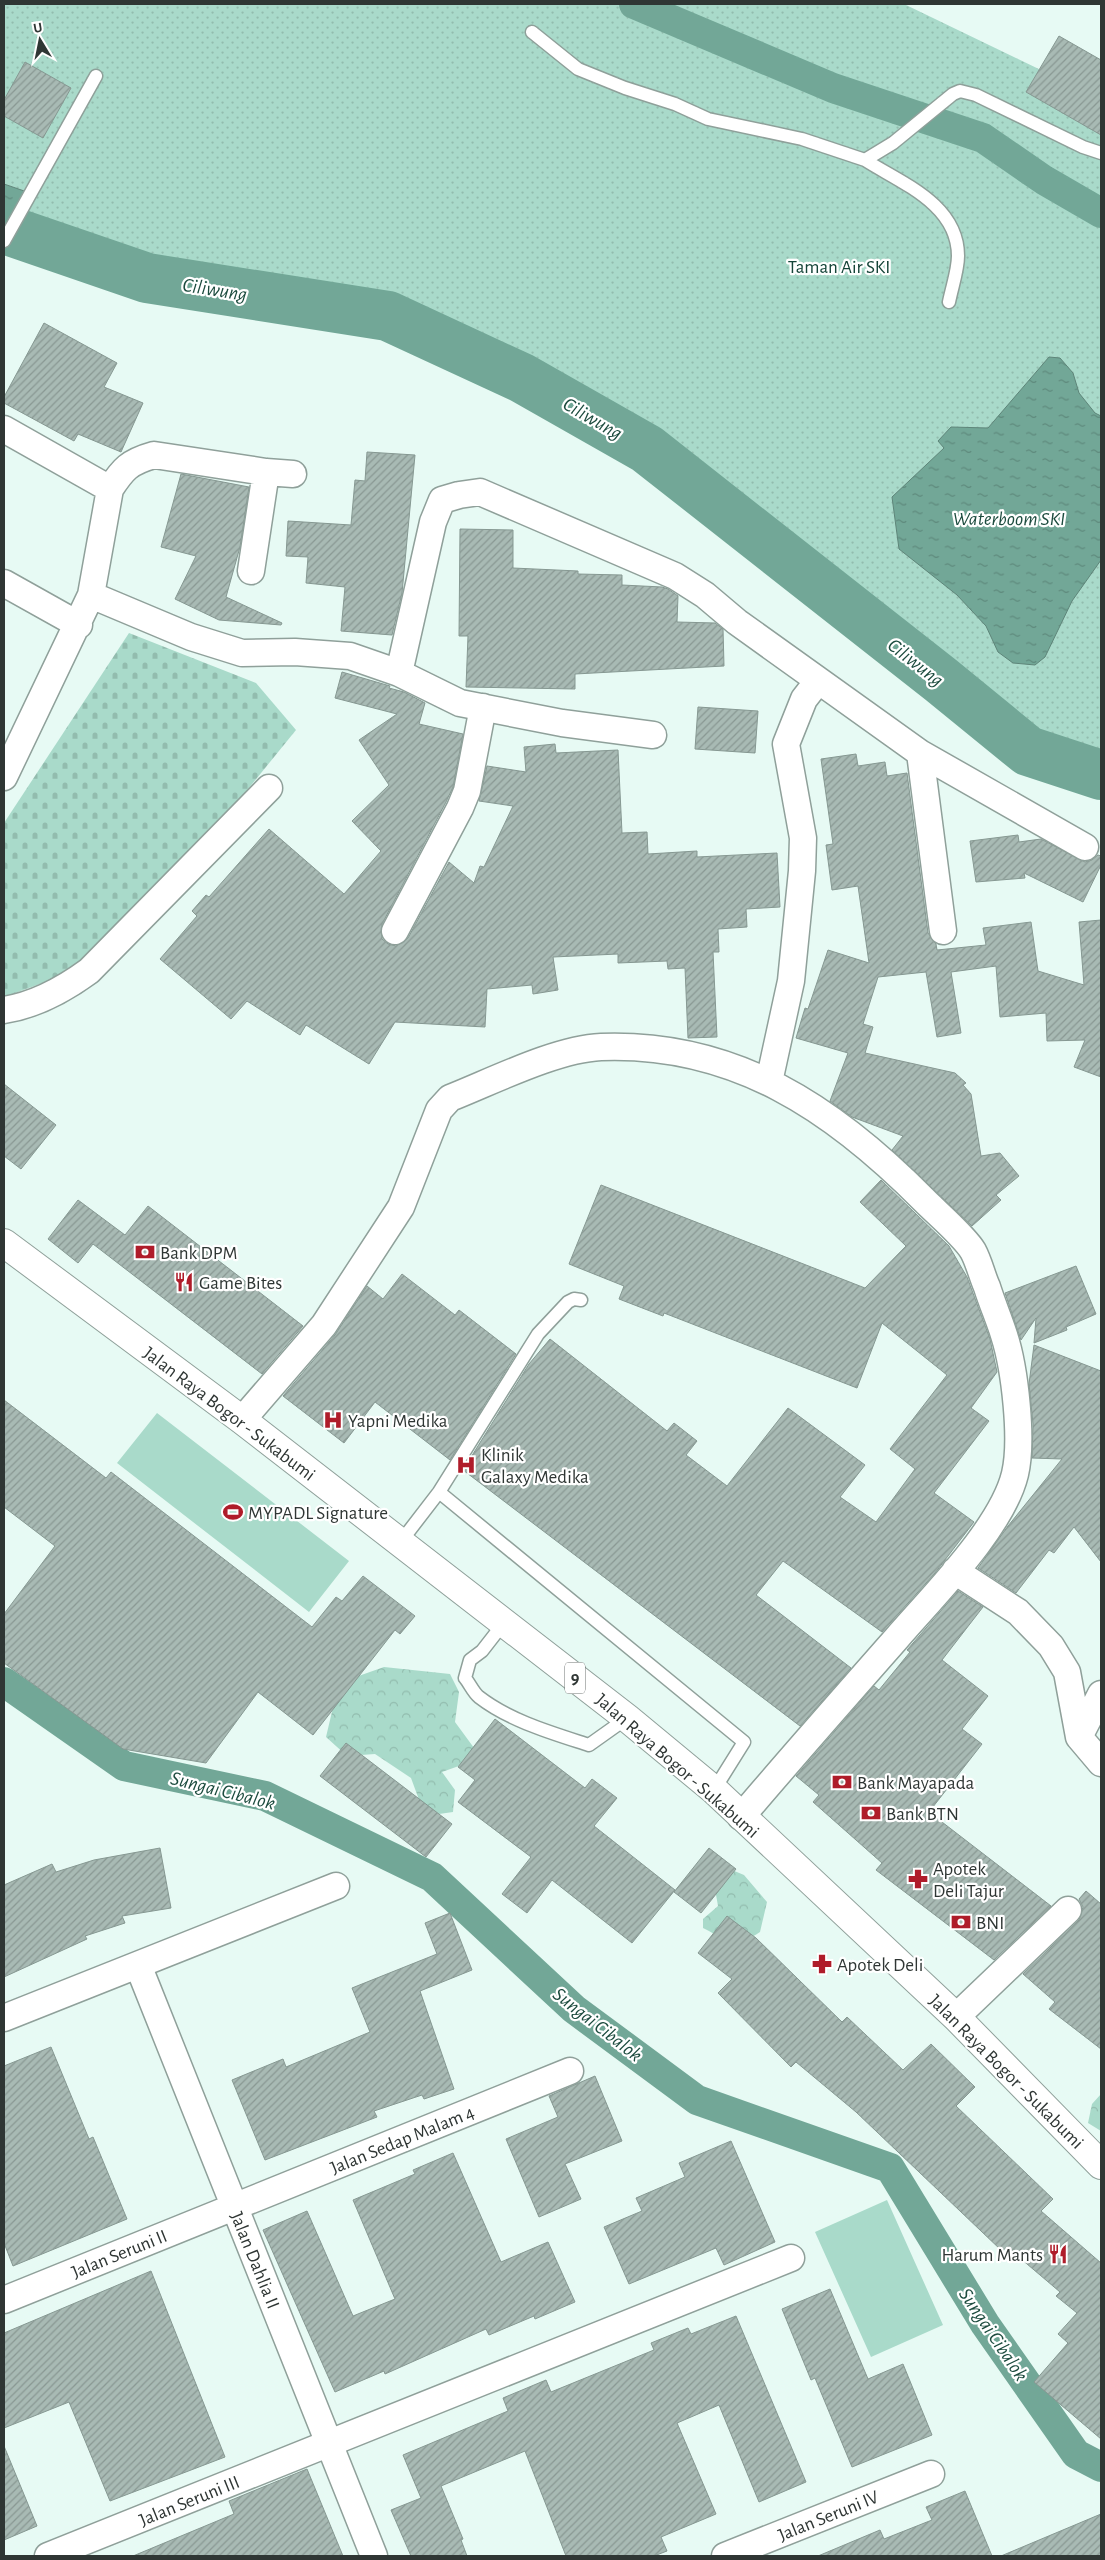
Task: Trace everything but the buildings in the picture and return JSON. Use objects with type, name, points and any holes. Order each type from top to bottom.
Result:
[{"type":"highway","name":"Jalan Raya Bogor - Sukabumi","points":[[4,1243],[242,1420],[399,1544],[627,1718],[714,1790],[956,2017],[1101,2166]]},
{"type":"street","points":[[4,429],[110,490]]},
{"type":"street","points":[[4,777],[79,625],[91,595],[110,490],[124,468],[140,458],[154,455],[266,472],[293,474]]},
{"type":"street","points":[[251,571],[266,472]]},
{"type":"street","points":[[400,674],[433,522],[442,500],[459,494],[480,492],[675,576],[705,595],[737,622],[920,754],[1085,847]]},
{"type":"street","points":[[4,583],[79,625]]},
{"type":"street","points":[[91,595],[191,637],[242,652],[295,652],[350,656],[400,674],[460,703],[562,724],[653,735]]},
{"type":"street","points":[[770,1082],[791,981],[802,871],[803,838],[786,744],[804,699],[818,681]]},
{"type":"street","points":[[395,931],[460,808],[467,791],[483,708]]},
{"type":"street","points":[[920,754],[943,930]]},
{"type":"street","points":[[4,1010],[45,998],[70,985],[88,970],[269,788]]},
{"type":"street","points":[[242,1420],[324,1325],[401,1207],[439,1110],[450,1098],[545,1060],[598,1047],[655,1049],[691,1054],[734,1066],[770,1082],[802,1099],[860,1142],[912,1187],[973,1249],[1005,1338],[1014,1389],[1017,1434],[1015,1474],[998,1514],[955,1571],[741,1817]]},
{"type":"street","points":[[955,1571],[1018,1612],[1051,1646],[1067,1672],[1078,1737],[1101,1763]]},
{"type":"street","points":[[1078,1737],[1101,1694]]},
{"type":"street","points":[[4,2018],[336,1886]]},
{"type":"street","points":[[956,2017],[1068,1910]]},
{"type":"street","name":"Jalan Dahlia II","points":[[138,1965],[374,2556]]},
{"type":"street","name":"Jalan Sedap Malam 4","points":[[235,2206],[570,2071]]},
{"type":"street","name":"Jalan Seruni II","points":[[4,2300],[235,2206]]},
{"type":"street","name":"Jalan Seruni III","points":[[48,2556],[791,2258]]},
{"type":"street","name":"Jalan Seruni IV","points":[[725,2556],[931,2474]]},
{"type":"lane","points":[[532,32],[578,69],[625,88],[675,104],[708,119],[802,139],[865,160],[915,190],[936,206],[948,222],[955,236],[958,256],[949,302]]},
{"type":"lane","points":[[4,241],[96,76]]},
{"type":"lane","points":[[865,160],[893,143],[945,100],[960,91],[976,95],[1083,147],[1101,153]]},
{"type":"lane","points":[[399,1544],[439,1492],[538,1334],[568,1302],[574,1299],[581,1300]]},
{"type":"lane","points":[[439,1492],[744,1742],[714,1790]]},
{"type":"lane","points":[[503,1624],[482,1650],[470,1660],[465,1678],[478,1696],[499,1709],[546,1731],[589,1745],[627,1718]]},
{"type":"green space","name":"Taman Air SKI","points":[[4,4],[904,4],[1101,99],[1101,775],[1028,751],[647,449],[395,318],[141,276],[9,230],[30,193],[4,184]]},
{"type":"green space","points":[[129,633],[256,683],[296,730],[174,880],[67,974],[4,997],[4,823]]},
{"type":"green space","name":"MYPADL Signature","points":[[157,1413],[349,1561],[309,1612],[117,1463]]},
{"type":"green space","points":[[384,1667],[450,1674],[459,1692],[455,1722],[477,1752],[470,1762],[442,1772],[455,1790],[453,1812],[425,1816],[411,1778],[375,1754],[347,1756],[326,1737],[335,1699],[350,1679]]},
{"type":"green space","points":[[732,1870],[744,1875],[767,1902],[760,1932],[737,1942],[703,1928],[703,1919],[718,1906],[715,1889]]},
{"type":"green space","points":[[1101,2094],[1101,2131],[1088,2123],[1092,2104]]},
{"type":"green space","points":[[887,2200],[943,2325],[871,2357],[815,2232]]},
{"type":"water","points":[[4,184],[30,193],[4,242]]},
{"type":"water","name":"Waterboom SKI","points":[[1049,357],[1060,358],[1073,373],[1079,393],[1095,413],[1101,416],[1101,560],[1072,601],[1045,657],[1035,665],[1013,663],[998,652],[986,626],[957,595],[899,549],[892,497],[944,448],[938,441],[951,427],[988,428]]},
{"type":"waterway","points":[[634,4],[833,88],[983,138],[1044,180],[1101,213]]},
{"type":"waterway","name":"Ciliwung","points":[[4,229],[147,278],[388,316],[522,378],[647,449],[941,680],[1028,751],[1101,775]]},
{"type":"waterway","name":"Sungai Cibalok","points":[[4,1682],[124,1766],[265,1796],[432,1877],[574,2009],[697,2100],[890,2168],[985,2324],[1076,2454],[1101,2467]]},
{"type":"place","name":"Bank DPM","points":[[145,1252]]},
{"type":"place","name":"Game Bites","points":[[184,1282]]},
{"type":"place","name":"Yapni Medika","points":[[333,1420]]},
{"type":"place","name":"Klinik Galaxy Medika","points":[[466,1465]]},
{"type":"place","name":"MYPADL Signature","points":[[233,1512]]},
{"type":"place","name":"Bank Mayapada","points":[[842,1782]]},
{"type":"place","name":"Bank BTN","points":[[871,1813]]},
{"type":"place","name":"Apotek Deli Tajur","points":[[918,1879]]},
{"type":"place","name":"BNI","points":[[961,1922]]},
{"type":"place","name":"Apotek Deli","points":[[822,1964]]},
{"type":"place","name":"Harum Mants","points":[[1058,2254]]}]
